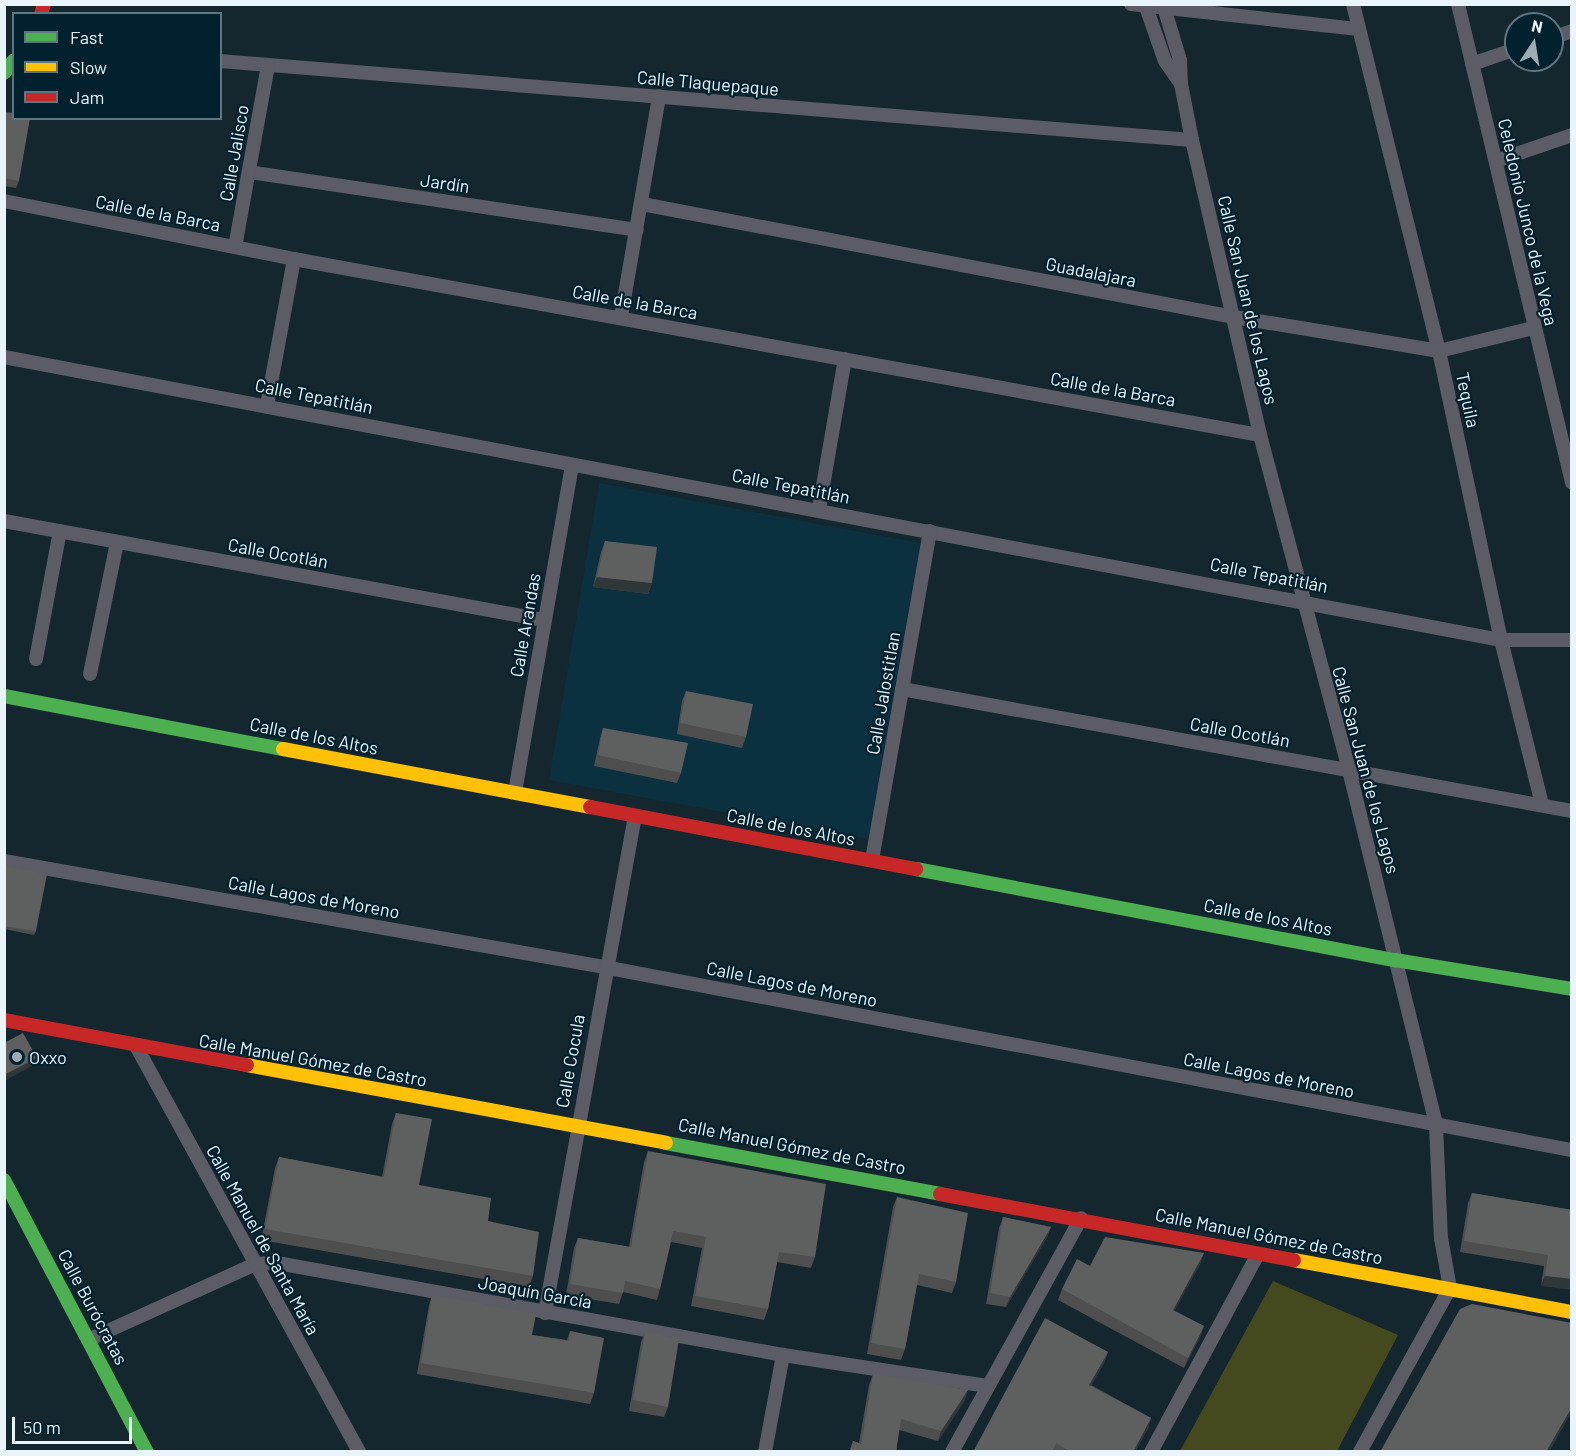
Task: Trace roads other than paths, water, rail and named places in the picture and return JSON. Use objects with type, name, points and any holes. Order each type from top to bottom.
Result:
[{"type":"street","name":"Tequila","points":[[1353,4],[1439,351],[1501,640],[1542,805]]},
{"type":"street","name":"Celedonio Junco de la Vega","points":[[1458,4],[1533,328],[1572,483]]},
{"type":"street","points":[[1140,5],[1359,29]]},
{"type":"street","name":"Calle San Juan de los Lagos","points":[[1140,5],[1165,61],[1181,84]]},
{"type":"street","name":"Calle San Juan de los Lagos","points":[[1164,6],[1180,60],[1181,84],[1192,140],[1260,435],[1349,770],[1436,1125],[1441,1238],[1450,1288]]},
{"type":"street","points":[[1472,64],[1504,54]]},
{"type":"street","name":"Calle Tlaquepaque","points":[[222,62],[1192,140]]},
{"type":"street","name":"Calle Jalisco","points":[[235,247],[268,65]]},
{"type":"street","points":[[621,317],[659,96]]},
{"type":"street","points":[[1496,161],[1572,135]]},
{"type":"street","name":"Jardín","points":[[249,172],[637,230]]},
{"type":"street","name":"Calle de la Barca","points":[[4,201],[294,259],[1260,435]]},
{"type":"street","name":"Guadalajara","points":[[642,204],[1234,317],[1439,351],[1533,328]]},
{"type":"street","points":[[267,405],[294,259]]},
{"type":"street","name":"Calle Tepatitlán","points":[[4,357],[267,405],[572,465],[1302,599],[1501,640],[1572,640]]},
{"type":"street","points":[[819,509],[844,359]]},
{"type":"street","name":"Calle Arandas","points":[[515,792],[572,465]]},
{"type":"street","name":"Calle Ocotlán","points":[[4,521],[544,620]]},
{"type":"street","points":[[36,659],[60,531]]},
{"type":"street","name":"Calle Jalostitlan","points":[[873,860],[930,531]]},
{"type":"street","points":[[90,674],[117,542]]},
{"type":"street","name":"Calle Ocotlán","points":[[902,689],[1572,811]]},
{"type":"street","name":"Calle de los Altos","points":[[4,696],[1395,960],[1572,989]]},
{"type":"street","name":"Calle Cocula","points":[[545,1313],[604,967],[635,816]]},
{"type":"street","name":"Calle Lagos de Moreno","points":[[4,861],[604,967],[1572,1150]]},
{"type":"street","name":"Calle Manuel Gómez de Castro","points":[[4,1020],[1081,1218],[1258,1254],[1572,1312]]},
{"type":"street","name":"Calle Manuel de Santa María","points":[[136,1046],[255,1264],[361,1451]]},
{"type":"street","name":"Calle Burócratas","points":[[4,1180],[90,1339],[147,1452]]},
{"type":"street","points":[[952,1452],[1081,1218]]},
{"type":"street","points":[[1151,1452],[1258,1254]]},
{"type":"street","name":"Joaquín García","points":[[90,1339],[255,1264],[278,1263],[783,1355],[988,1386]]},
{"type":"street","points":[[1360,1452],[1450,1288]]},
{"type":"street","points":[[765,1452],[783,1355]]},
{"type":"place","name":"Oxxo","points":[[17,1057]]}]
